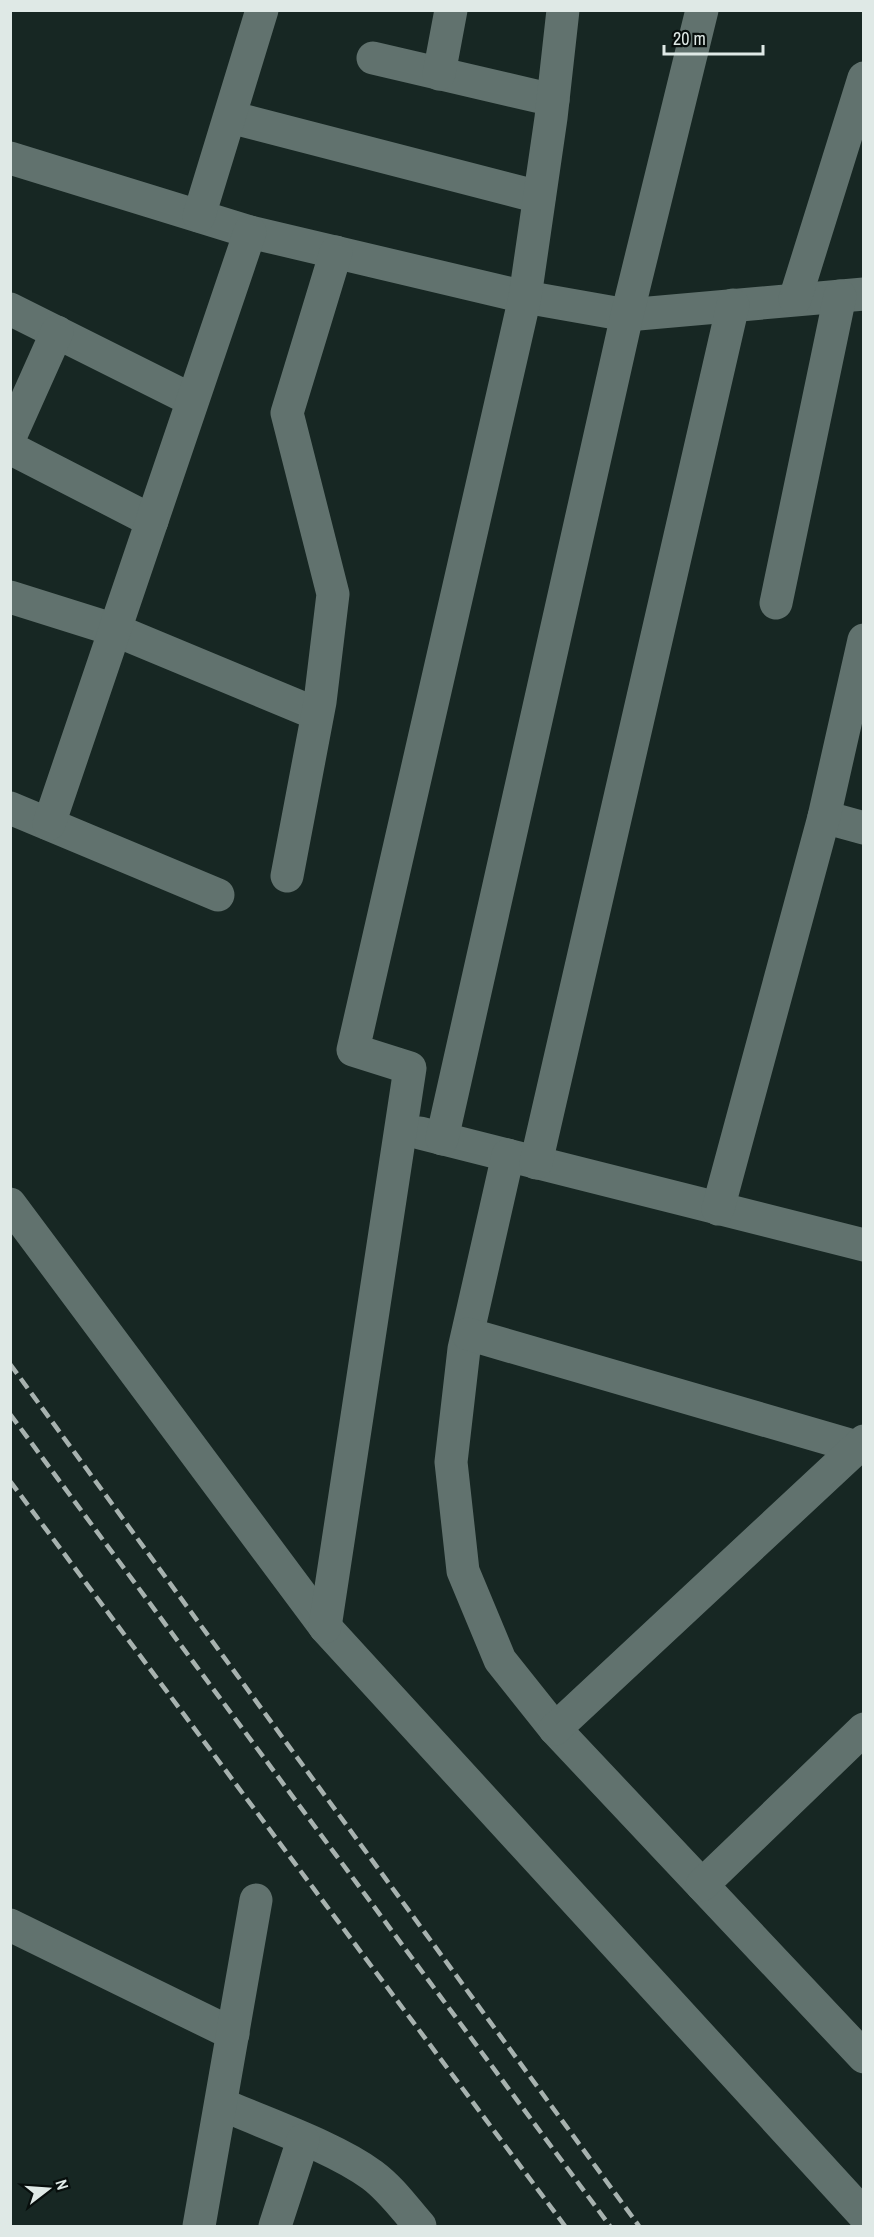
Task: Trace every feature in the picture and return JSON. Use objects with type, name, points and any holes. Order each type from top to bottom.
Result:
[{"type":"street","points":[[199,216],[262,10]]},
{"type":"street","points":[[439,74],[451,10]]},
{"type":"street","points":[[325,1627],[410,1068],[353,1050],[525,297],[553,100],[563,10]]},
{"type":"street","points":[[442,1139],[627,315],[702,10]]},
{"type":"street","points":[[373,58],[553,100]]},
{"type":"street","points":[[795,300],[864,78]]},
{"type":"street","points":[[230,117],[539,197]]},
{"type":"street","points":[[10,158],[250,232],[525,297],[627,315],[852,295],[776,603]]},
{"type":"street","points":[[49,824],[250,232]]},
{"type":"street","points":[[287,876],[317,714],[333,594],[287,413],[336,252]]},
{"type":"street","points":[[734,305],[522,1159],[468,1334],[451,1462],[463,1571],[500,1660],[555,1729],[864,2057]]},
{"type":"street","points":[[10,309],[192,400]]},
{"type":"street","points":[[10,437],[57,332]]},
{"type":"street","points":[[10,448],[152,521]]},
{"type":"street","points":[[10,597],[115,630],[317,714]]},
{"type":"street","points":[[718,1209],[824,817],[864,640]]},
{"type":"street","points":[[10,808],[218,895]]},
{"type":"street","points":[[824,817],[864,828]]},
{"type":"street","points":[[401,1128],[864,1245]]},
{"type":"street","points":[[10,1204],[325,1627],[864,2215]]},
{"type":"street","points":[[468,1334],[860,1444]]},
{"type":"street","points":[[555,1729],[860,1444]]},
{"type":"street","points":[[702,1885],[860,1741]]},
{"type":"street","points":[[199,2226],[255,1900]]},
{"type":"street","points":[[10,1924],[233,2034]]},
{"type":"street","points":[[221,2104],[352,2162],[373,2176],[394,2195],[420,2226]]},
{"type":"street","points":[[275,2226],[303,2140]]},
{"type":"railway","points":[[10,1364],[639,2226]]},
{"type":"railway","points":[[10,1414],[610,2226]]},
{"type":"railway","points":[[10,1481],[565,2226]]}]
